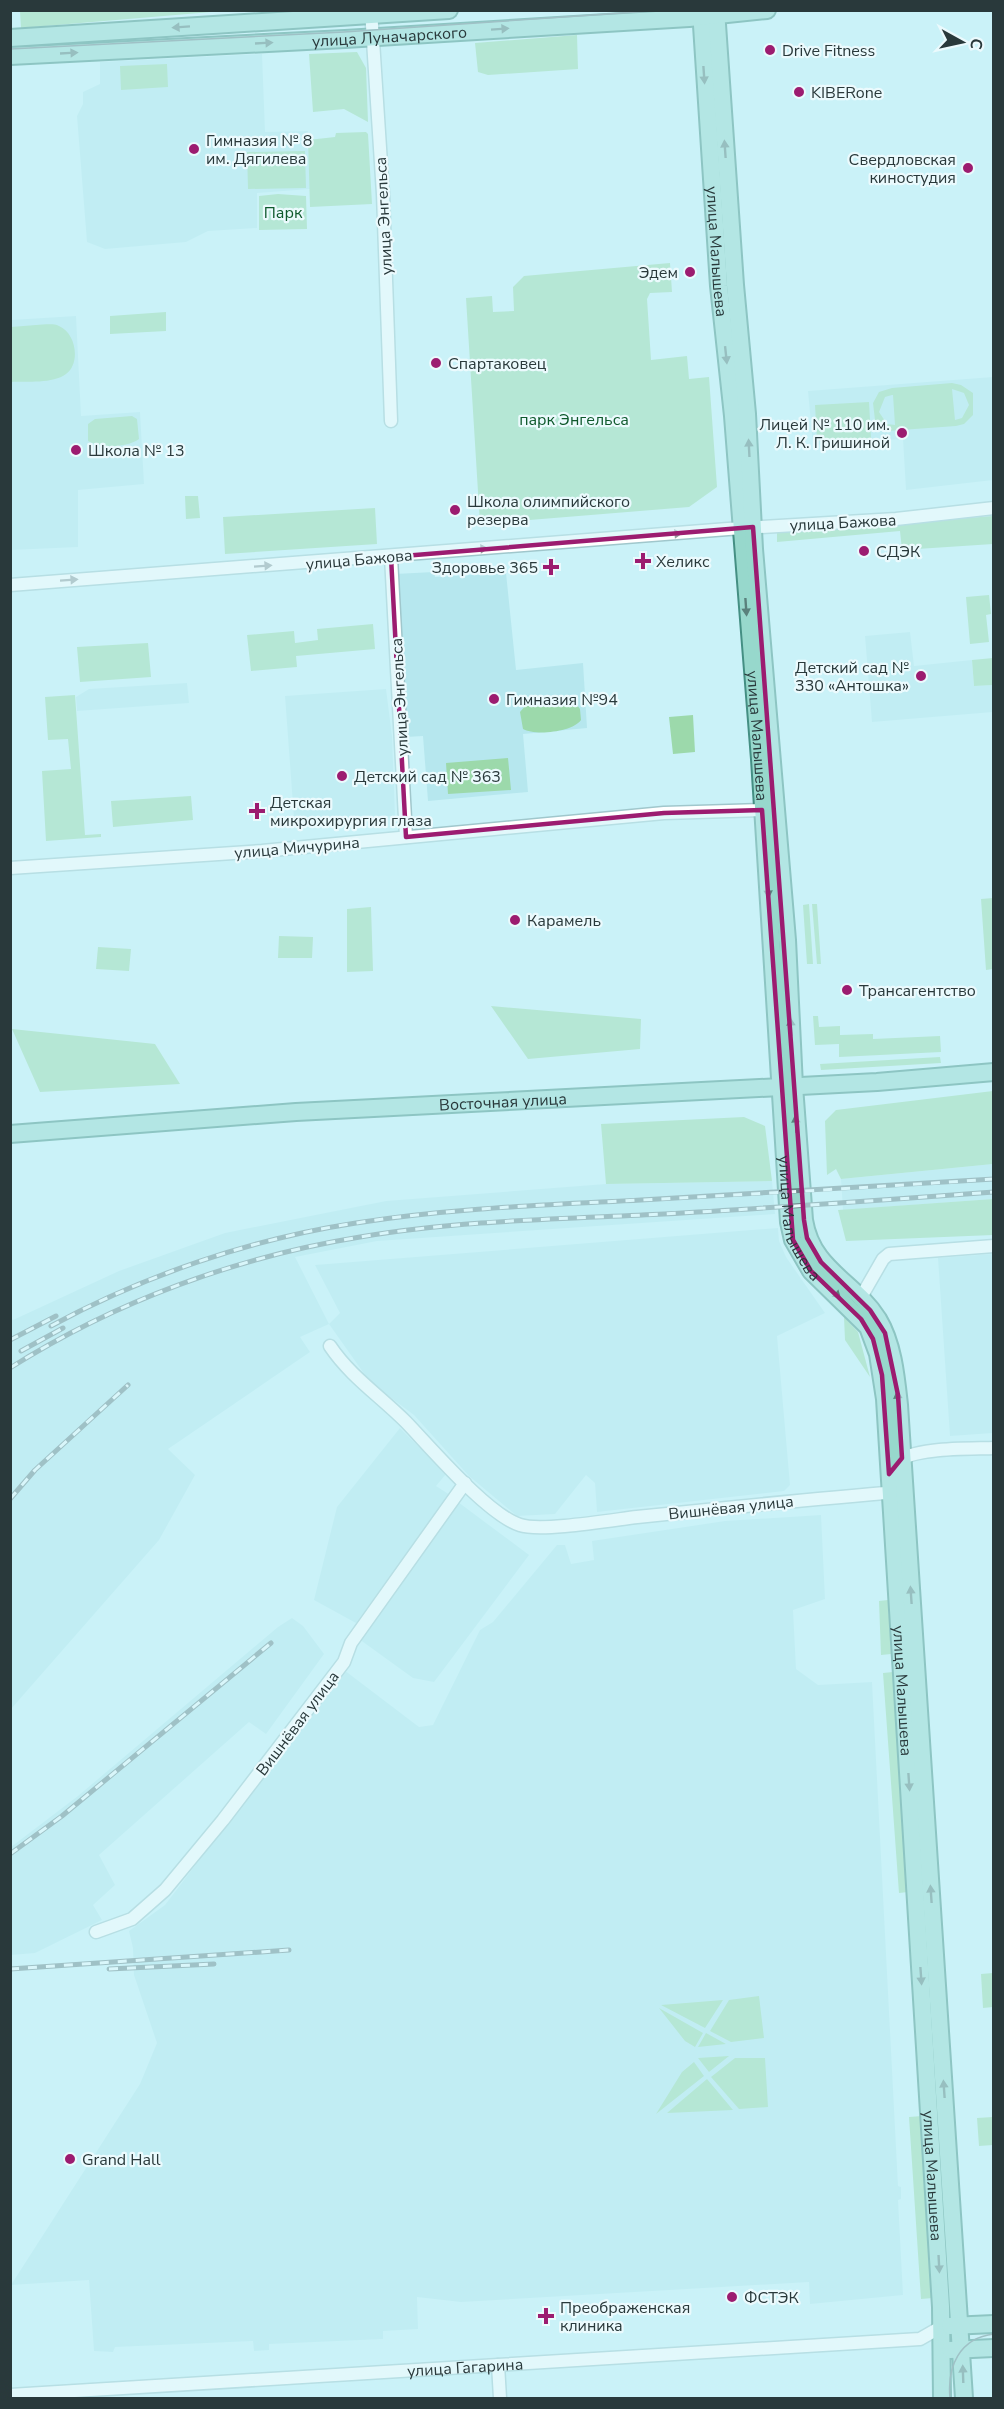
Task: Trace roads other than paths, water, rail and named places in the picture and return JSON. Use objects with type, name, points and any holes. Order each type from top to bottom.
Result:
[{"type":"main road","name":"улица Луначарского","points":[[10,38],[371,13],[449,10]]},
{"type":"main road","name":"улица Луначарского","points":[[10,56],[373,37],[767,10]]},
{"type":"main road","name":"улица Малышева","points":[[708,13],[718,275],[747,528],[787,939],[788,1204],[793,1240],[811,1271],[861,1319],[873,1339],[882,1375],[890,1474],[897,1492],[964,2398]]},
{"type":"main road","name":"улица Малышева","points":[[747,528],[762,810],[787,1086],[807,1238],[821,1262],[877,1318],[889,1347],[898,1395],[903,1458],[897,1492],[942,2398]]},
{"type":"main road","name":"Восточная улица","points":[[10,1134],[296,1112],[787,1086],[993,1072]]},
{"type":"main road","points":[[940,2326],[993,2324]]},
{"type":"main road","points":[[940,2349],[993,2348]]},
{"type":"street","name":"улица Энгельса","points":[[371,13],[383,194],[391,421]]},
{"type":"street","name":"улица Бажова","points":[[10,585],[912,517],[993,508]]},
{"type":"street","name":"улица Энгельса","points":[[391,557],[406,837]]},
{"type":"street","name":"улица Мичурина","points":[[10,868],[220,854],[650,814],[762,810]]},
{"type":"street","points":[[860,1299],[882,1259],[889,1254],[993,1246]]},
{"type":"street","name":"Вишнёвая улица","points":[[330,1346],[344,1367],[404,1420],[465,1483],[508,1519],[532,1527],[804,1498],[897,1492]]},
{"type":"street","points":[[890,1474],[903,1458],[926,1452],[993,1448]]},
{"type":"street","name":"Вишнёвая улица","points":[[96,1932],[132,1919],[165,1890],[223,1821],[344,1662],[351,1643],[465,1483]]},
{"type":"street","name":"улица Гагарина","points":[[10,2395],[33,2396],[920,2339],[940,2326]]},
{"type":"street","points":[[920,2339],[940,2349]]},
{"type":"street","points":[[498,2365],[500,2398]]},
{"type":"tram line","points":[[10,49],[344,32],[666,10]]},
{"type":"tram line","points":[[950,2398],[951,2375],[958,2356],[972,2341],[994,2334]]},
{"type":"railway","points":[[51,1326],[124,1291],[199,1261],[277,1239],[356,1223],[498,1208],[994,1179]]},
{"type":"railway","points":[[10,1368],[92,1322],[179,1285],[268,1256],[360,1237],[474,1224],[705,1212],[994,1192]]},
{"type":"railway","points":[[10,1340],[56,1316]]},
{"type":"railway","points":[[21,1351],[63,1328]]},
{"type":"railway","points":[[10,1499],[35,1470],[128,1385]]},
{"type":"railway","points":[[10,1854],[62,1816],[271,1643]]},
{"type":"railway","points":[[10,1969],[289,1950]]},
{"type":"railway","points":[[109,1969],[214,1964]]},
{"type":"place","name":"Drive Fitness","points":[[770,50]]},
{"type":"place","name":"KIBERone","points":[[799,92]]},
{"type":"place","name":"Гимназия № 8 им. Дягилева","points":[[194,149]]},
{"type":"place","name":"Свердловская киностудия","points":[[968,168]]},
{"type":"place","name":"Эдем","points":[[690,272]]},
{"type":"place","name":"Спартаковец","points":[[436,363]]},
{"type":"place","name":"Лицей № 110 им. Л. К. Гришиной","points":[[902,433]]},
{"type":"place","name":"Школа № 13","points":[[76,450]]},
{"type":"place","name":"Школа олимпийского резерва","points":[[455,510]]},
{"type":"place","name":"СДЭК","points":[[864,551]]},
{"type":"place","name":"Хеликс","points":[[643,561]]},
{"type":"place","name":"Здоровье 365","points":[[551,567]]},
{"type":"place","name":"Детский сад № 330 «Антошка»","points":[[921,676]]},
{"type":"place","name":"Гимназия №94","points":[[494,699]]},
{"type":"place","name":"Детский сад № 363","points":[[342,776]]},
{"type":"place","name":"Детская микрохирургия глаза","points":[[257,811]]},
{"type":"place","name":"Карамель","points":[[515,920]]},
{"type":"place","name":"Трансагентство","points":[[847,990]]},
{"type":"place","name":"Grand Hall","points":[[70,2159]]},
{"type":"place","name":"ФСТЭК","points":[[732,2297]]},
{"type":"place","name":"Преображенская клиника","points":[[546,2316]]},
{"type":"park label","name":"Парк","points":[[283,212]]},
{"type":"park label","name":"парк Энгельса","points":[[574,419]]}]
